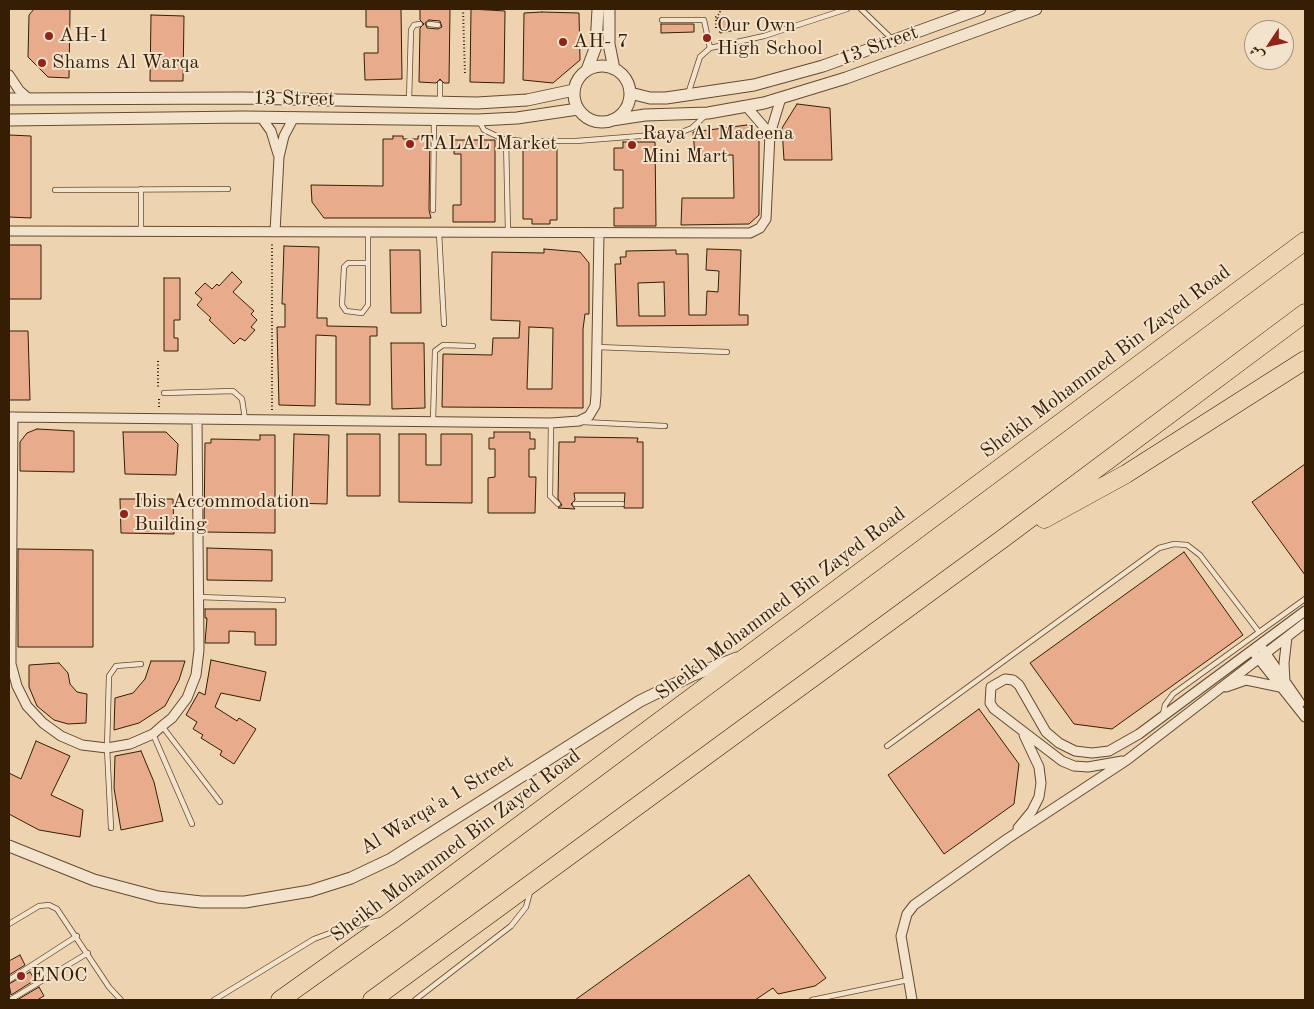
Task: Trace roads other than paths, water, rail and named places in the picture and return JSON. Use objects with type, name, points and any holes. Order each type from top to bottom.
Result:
[{"type":"highway","name":"Sheikh Mohammed Bin Zayed Road","points":[[280,1000],[395,918],[1305,241]]},
{"type":"highway","points":[[372,1000],[1001,540],[1305,313]]},
{"type":"highway","points":[[1001,540],[1126,474],[1305,360]]},
{"type":"street","points":[[586,70],[600,66],[614,68],[624,76],[630,93],[626,109],[612,120],[593,121],[578,109],[574,90],[578,78],[586,70],[596,46],[598,9]]},
{"type":"street","points":[[609,9],[609,44],[614,68]]},
{"type":"street","name":"13 Street","points":[[630,93],[658,98],[687,96],[754,85],[787,76],[980,9]]},
{"type":"street","name":"13 Street","points":[[612,120],[645,115],[708,113],[781,98],[877,68],[1036,9]]},
{"type":"street","points":[[9,75],[14,85],[29,99]]},
{"type":"street","name":"13 Street","points":[[9,99],[243,98],[440,103],[510,102],[574,90]]},
{"type":"street","points":[[9,231],[750,233],[760,228],[766,219],[770,134],[781,98]]},
{"type":"street","points":[[746,106],[770,134]]},
{"type":"street","name":"13 Street","points":[[9,120],[294,117],[478,120],[524,118],[578,109]]},
{"type":"street","points":[[261,117],[274,139],[279,157]]},
{"type":"street","points":[[274,232],[279,157],[284,136],[294,117]]},
{"type":"street","points":[[197,418],[199,650],[196,675],[187,698],[172,718],[152,734],[130,744],[107,748],[82,745],[61,736],[43,723],[28,706],[17,686],[11,664],[11,417],[197,418],[551,423],[578,421],[588,416],[595,406],[598,233]]},
{"type":"street","points":[[1127,760],[1088,767],[1074,766],[1062,761],[994,709],[990,702],[991,687],[1005,679],[1013,680],[1019,685],[1046,732],[1059,744],[1075,751],[1092,753],[1109,751],[1125,744],[1305,611]]},
{"type":"street","points":[[912,1000],[900,936],[907,914],[922,898],[1127,760],[1305,623]]},
{"type":"street","points":[[1282,684],[1287,636]]},
{"type":"street","points":[[1256,647],[1305,717]]},
{"type":"street","name":"Al Warqa'a 1 Street","points":[[9,846],[115,887],[165,898],[201,902],[245,902],[310,891],[351,878],[391,859],[640,701],[693,675],[748,654]]},
{"type":"street","points":[[1204,700],[1227,687],[1246,680],[1282,684],[1305,712]]},
{"type":"street","points":[[1007,839],[1032,811],[1039,798],[1040,768],[1022,731]]},
{"type":"lane","points":[[687,96],[700,57],[710,48],[764,36],[847,9]]},
{"type":"lane","points":[[864,9],[893,40]]},
{"type":"lane","points":[[662,20],[704,20],[710,48]]},
{"type":"lane","points":[[408,102],[411,30],[414,25],[420,24]]},
{"type":"lane","points":[[429,24],[438,26]]},
{"type":"lane","points":[[440,83],[440,103]]},
{"type":"lane","points":[[478,120],[490,134],[506,139],[544,142],[660,136],[686,131],[698,124],[708,113]]},
{"type":"lane","points":[[433,210],[434,120]]},
{"type":"lane","points":[[506,139],[508,233]]},
{"type":"lane","points":[[141,189],[141,232]]},
{"type":"lane","points":[[56,190],[228,189]]},
{"type":"lane","points":[[368,232],[368,263],[368,308],[362,313],[346,311],[342,302],[344,267],[348,262],[368,263]]},
{"type":"lane","points":[[439,233],[444,324]]},
{"type":"lane","points":[[433,421],[435,351],[443,344],[473,346]]},
{"type":"lane","points":[[597,347],[727,352]]},
{"type":"lane","points":[[164,392],[233,392],[242,399],[245,419]]},
{"type":"lane","points":[[578,421],[665,426]]},
{"type":"lane","points":[[551,423],[550,496],[558,504]]},
{"type":"lane","points":[[575,504],[622,504]]},
{"type":"lane","points":[[888,746],[1159,548],[1174,544],[1187,545],[1200,556],[1260,632]]},
{"type":"lane","points":[[199,597],[283,600]]},
{"type":"lane","points":[[1162,716],[1165,705],[1173,694],[1305,598]]},
{"type":"lane","points":[[111,828],[107,748],[109,676],[116,666],[141,664]]},
{"type":"lane","points":[[162,726],[220,802]]},
{"type":"lane","points":[[152,734],[192,824]]},
{"type":"lane","points":[[415,1000],[518,918],[526,907],[531,884]]},
{"type":"lane","points":[[9,924],[39,906],[48,905],[57,909],[77,936],[109,987],[122,1000]]},
{"type":"lane","points":[[214,1000],[314,939],[363,923],[395,918]]},
{"type":"lane","points":[[9,980],[77,936]]},
{"type":"lane","points":[[10,1000],[88,953]]},
{"type":"lane","points":[[812,1000],[908,980]]},
{"type":"lane","points":[[422,1000],[430,989]]},
{"type":"place","name":"AH-1","points":[[49,36]]},
{"type":"place","name":"Our Own High School","points":[[707,38]]},
{"type":"place","name":"AH- 7","points":[[563,42]]},
{"type":"place","name":"Shams Al Warqa","points":[[42,63]]},
{"type":"place","name":"TALAL Market","points":[[410,144]]},
{"type":"place","name":"Raya Al Madeena Mini Mart","points":[[632,145]]},
{"type":"place","name":"Ibis Accommodation Building","points":[[124,514]]},
{"type":"place","name":"ENOC","points":[[21,976]]}]
